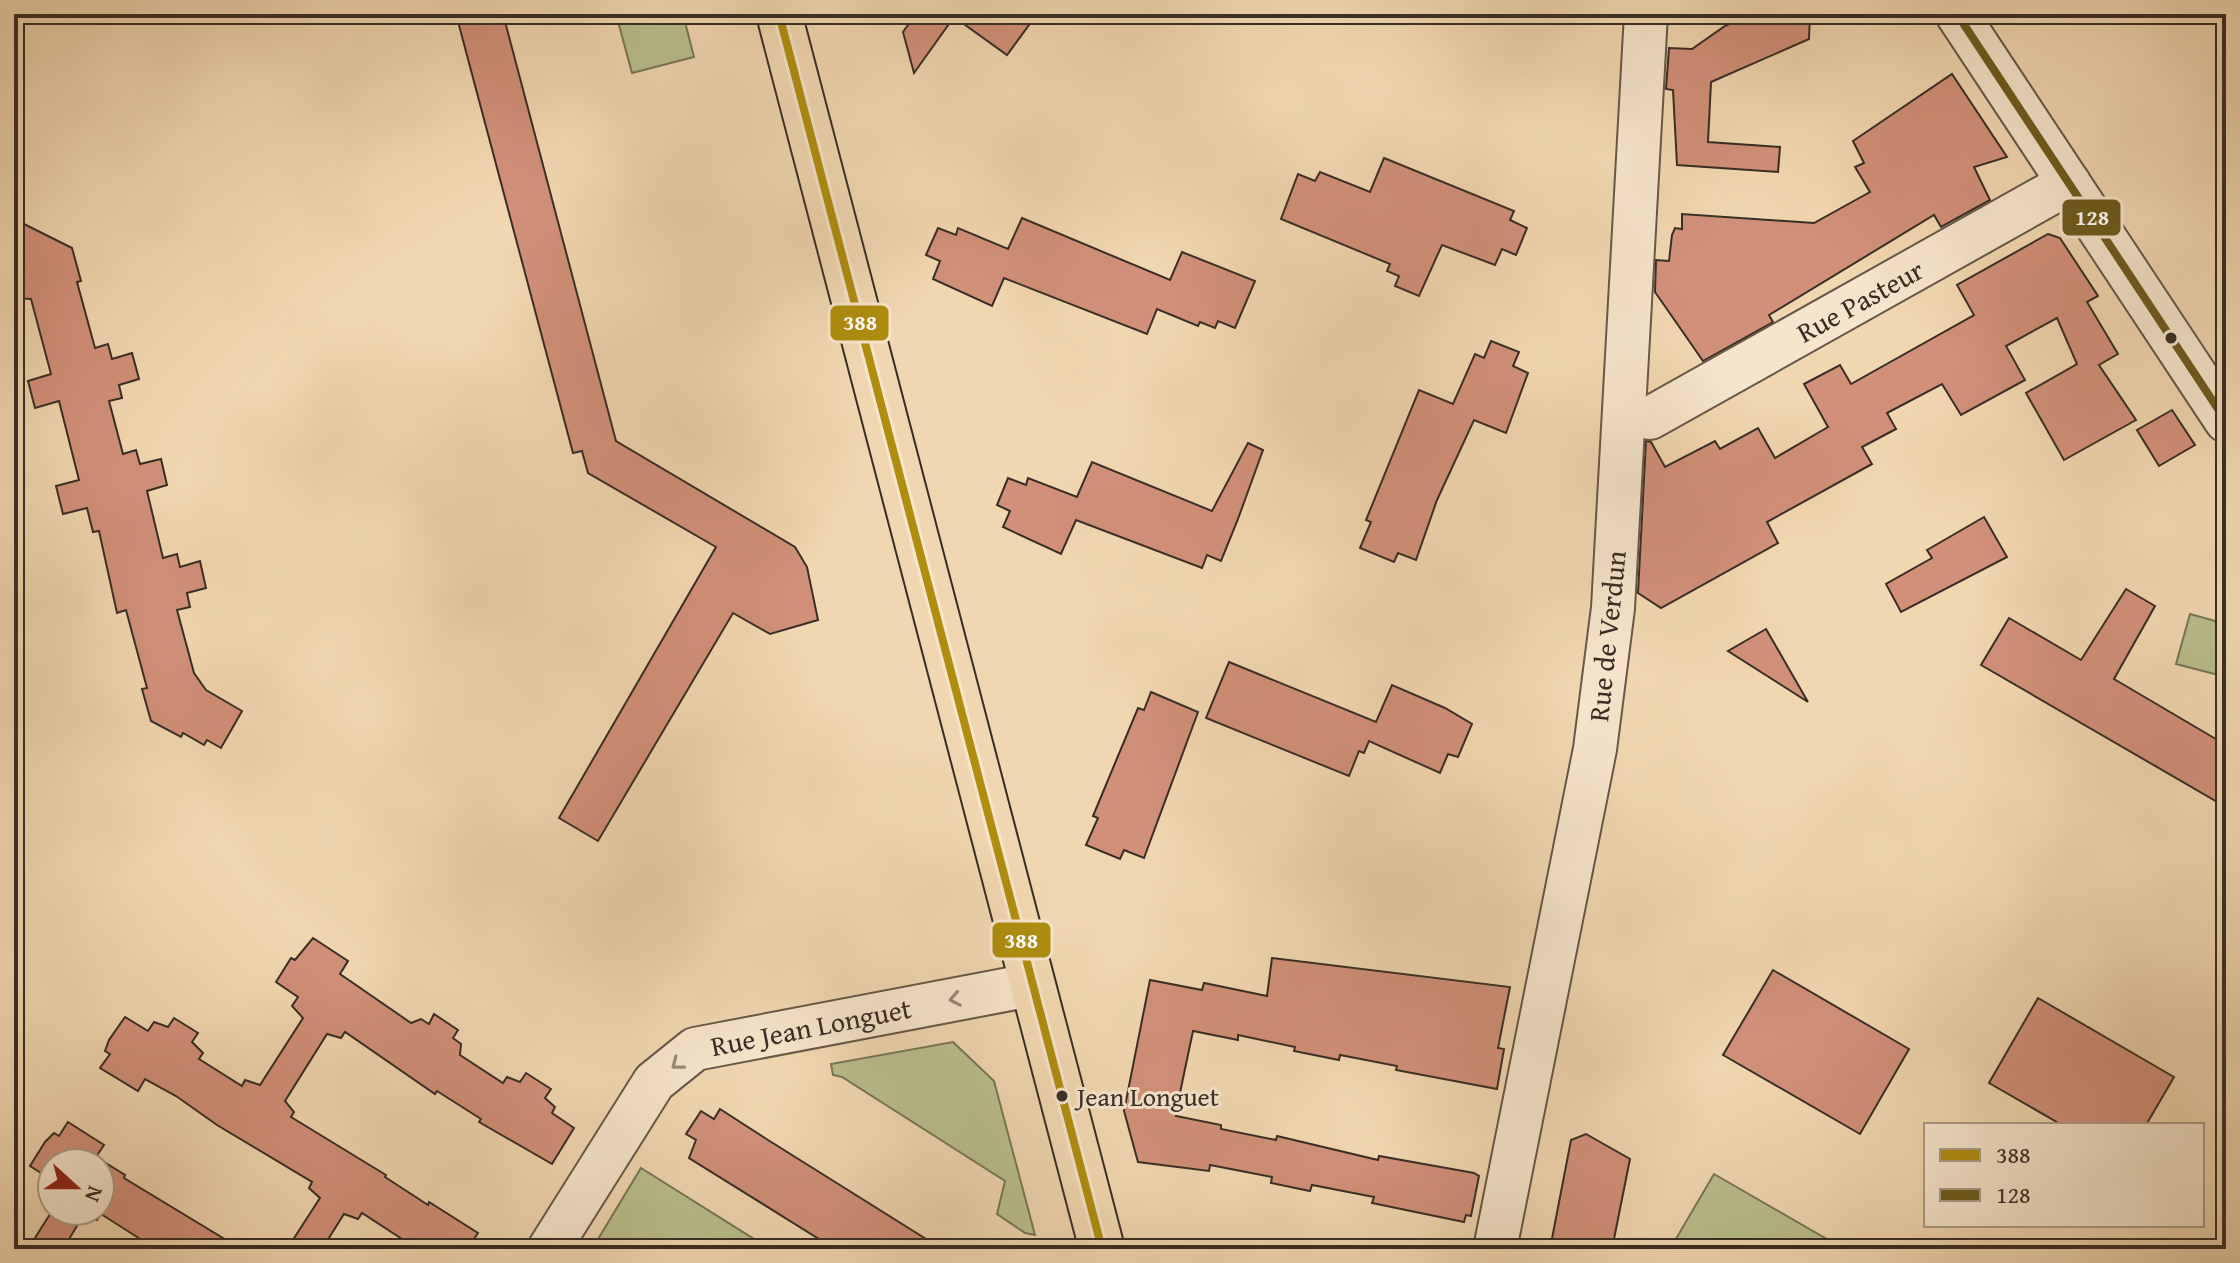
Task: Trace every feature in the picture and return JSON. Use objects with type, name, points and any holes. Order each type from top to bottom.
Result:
[{"type":"main road","points":[[779,14],[1102,1249]]},
{"type":"street","name":"Rue de Verdun","points":[[1495,1249],[1595,749],[1609,639],[1646,14]]},
{"type":"street","points":[[1957,14],[2226,421]]},
{"type":"street","name":"Rue Pasteur","points":[[1650,418],[2069,183]]},
{"type":"street","name":"Rue Jean Longuet","points":[[549,1249],[654,1082],[695,1049],[1031,985]]},
{"type":"green space","points":[[616,14],[683,14],[694,57],[632,73]]},
{"type":"green space","points":[[2190,614],[2226,624],[2226,677],[2176,664]]},
{"type":"green space","points":[[953,1042],[994,1081],[1035,1235],[1025,1233],[997,1214],[1005,1181],[842,1077],[833,1075],[831,1064]]},
{"type":"green space","points":[[641,1168],[770,1249],[592,1249]]},
{"type":"green space","points":[[1714,1174],[1844,1249],[1670,1249]]},
{"type":"building","points":[[456,14],[503,14],[616,441],[795,547],[807,567],[818,620],[770,634],[733,613],[598,841],[559,818],[716,547],[588,473],[582,451],[573,453]]},
{"type":"building","points":[[916,14],[1037,14],[1007,55],[954,17],[914,73],[903,32]]},
{"type":"building","points":[[1753,14],[1810,14],[1809,39],[1711,82],[1708,142],[1780,147],[1778,172],[1677,165],[1673,90],[1666,89],[1669,48],[1692,49],[1725,26]]},
{"type":"building","points":[[1952,74],[2007,157],[1974,167],[1990,200],[1941,227],[1934,215],[1769,315],[1773,322],[1703,361],[1655,292],[1656,260],[1669,261],[1672,235],[1675,228],[1682,229],[1682,214],[1814,223],[1870,192],[1855,167],[1864,163],[1853,141]]},
{"type":"building","points":[[1384,158],[1514,211],[1510,220],[1527,228],[1516,255],[1502,249],[1495,265],[1442,245],[1419,296],[1395,286],[1399,276],[1387,271],[1390,264],[1281,219],[1298,174],[1315,181],[1320,172],[1370,192]]},
{"type":"building","points":[[1022,218],[1170,280],[1182,252],[1255,281],[1235,328],[1218,321],[1215,328],[1200,322],[1198,326],[1157,309],[1147,334],[1004,278],[992,306],[933,279],[940,261],[926,255],[938,228],[956,235],[958,228],[1008,249]]},
{"type":"building","points":[[14,219],[72,248],[81,281],[77,282],[95,348],[108,344],[112,359],[132,353],[139,379],[119,385],[122,398],[109,401],[123,454],[136,450],[140,464],[161,459],[167,485],[147,491],[163,558],[177,554],[180,567],[200,561],[206,588],[187,593],[190,607],[177,610],[194,673],[206,690],[242,711],[221,748],[207,740],[204,745],[183,733],[181,737],[151,721],[142,689],[147,688],[126,610],[117,613],[99,531],[93,532],[87,508],[63,514],[56,486],[79,480],[59,401],[35,408],[28,381],[51,374],[31,299],[14,298]]},
{"type":"building","points":[[2048,234],[2060,238],[2098,296],[2087,302],[2118,354],[2099,365],[2136,420],[2064,460],[2026,393],[2077,364],[2057,318],[2006,346],[2025,380],[1961,415],[1942,384],[1887,413],[1896,429],[1862,447],[1872,464],[1767,522],[1778,543],[1661,608],[1638,593],[1646,441],[1651,442],[1665,467],[1715,441],[1720,449],[1758,428],[1775,458],[1828,427],[1804,384],[1840,365],[1851,384],[1974,315],[1957,285]]},
{"type":"building","points":[[1491,341],[1519,352],[1513,366],[1528,373],[1506,433],[1474,420],[1437,500],[1416,560],[1398,553],[1394,562],[1360,548],[1371,522],[1366,520],[1419,390],[1453,404],[1475,354],[1484,358]]},
{"type":"building","points":[[2172,410],[2195,445],[2159,466],[2137,430]]},
{"type":"building","points":[[1248,443],[1263,450],[1238,519],[1221,561],[1207,555],[1202,568],[1076,520],[1061,554],[1003,527],[1010,511],[997,505],[1008,478],[1026,485],[1028,478],[1077,497],[1092,462],[1212,511]]},
{"type":"building","points":[[1984,517],[2007,557],[1901,612],[1886,584],[1932,558],[1927,550]]},
{"type":"building","points":[[2126,589],[2155,606],[2114,679],[2226,745],[2226,807],[1981,665],[2009,618],[2081,660]]},
{"type":"building","points":[[1766,629],[1808,702],[1728,651]]},
{"type":"building","points":[[1229,662],[1376,722],[1392,685],[1445,708],[1472,724],[1458,757],[1448,754],[1440,773],[1369,741],[1364,753],[1359,751],[1349,776],[1206,718]]},
{"type":"building","points":[[1151,692],[1198,712],[1144,858],[1124,850],[1120,859],[1086,845],[1098,818],[1093,816],[1138,708],[1144,710]]},
{"type":"building","points":[[313,938],[348,961],[340,974],[411,1023],[421,1019],[429,1024],[434,1014],[458,1030],[453,1038],[461,1044],[460,1055],[503,1083],[507,1077],[520,1082],[526,1073],[551,1089],[545,1098],[555,1107],[552,1113],[574,1128],[552,1164],[479,1122],[481,1119],[437,1091],[435,1094],[345,1032],[341,1038],[327,1034],[285,1101],[294,1112],[291,1117],[386,1175],[428,1205],[429,1202],[478,1233],[467,1249],[400,1249],[405,1241],[362,1213],[358,1219],[344,1214],[322,1249],[287,1249],[320,1198],[309,1188],[312,1182],[145,1079],[138,1091],[100,1068],[110,1054],[105,1051],[109,1040],[125,1017],[148,1031],[154,1022],[168,1027],[174,1018],[198,1033],[192,1042],[203,1053],[199,1059],[242,1086],[245,1080],[260,1085],[303,1018],[292,1006],[298,997],[276,982],[291,958],[295,960]]},
{"type":"building","points":[[1272,958],[1510,987],[1498,1048],[1504,1049],[1497,1089],[1396,1070],[1397,1066],[1340,1055],[1339,1060],[1294,1051],[1295,1047],[1238,1035],[1238,1040],[1193,1031],[1181,1088],[1176,1116],[1221,1125],[1221,1129],[1276,1140],[1277,1136],[1378,1160],[1379,1156],[1474,1173],[1479,1176],[1471,1216],[1466,1215],[1464,1222],[1372,1203],[1374,1197],[1312,1185],[1310,1191],[1271,1183],[1272,1177],[1210,1165],[1209,1171],[1138,1162],[1124,1111],[1150,980],[1202,990],[1204,983],[1267,996]]},
{"type":"building","points":[[1773,970],[1909,1049],[1860,1134],[1723,1055]]},
{"type":"building","points":[[2038,998],[2174,1077],[2147,1123],[2059,1123],[1989,1083]]},
{"type":"building","points":[[720,1109],[942,1249],[835,1249],[689,1158],[696,1140],[686,1134],[701,1111],[714,1119]]},
{"type":"building","points":[[68,1122],[104,1145],[42,1147],[54,1133],[59,1136]]},
{"type":"building","points":[[1586,1134],[1630,1159],[1612,1249],[1550,1249],[1571,1140]]},
{"type":"building","points":[[36,1156],[36,1170],[30,1166]]},
{"type":"building","points":[[116,1169],[125,1175],[124,1178],[241,1249],[156,1249],[116,1224]]},
{"type":"building","points":[[42,1227],[76,1227],[63,1249],[28,1249]]},
{"type":"transit line","name":"388","points":[[779,14],[1102,1249]]},
{"type":"transit line","name":"128","points":[[1957,14],[2226,421]]},
{"type":"place","name":"Jean Longuet","points":[[1062,1096]]}]
